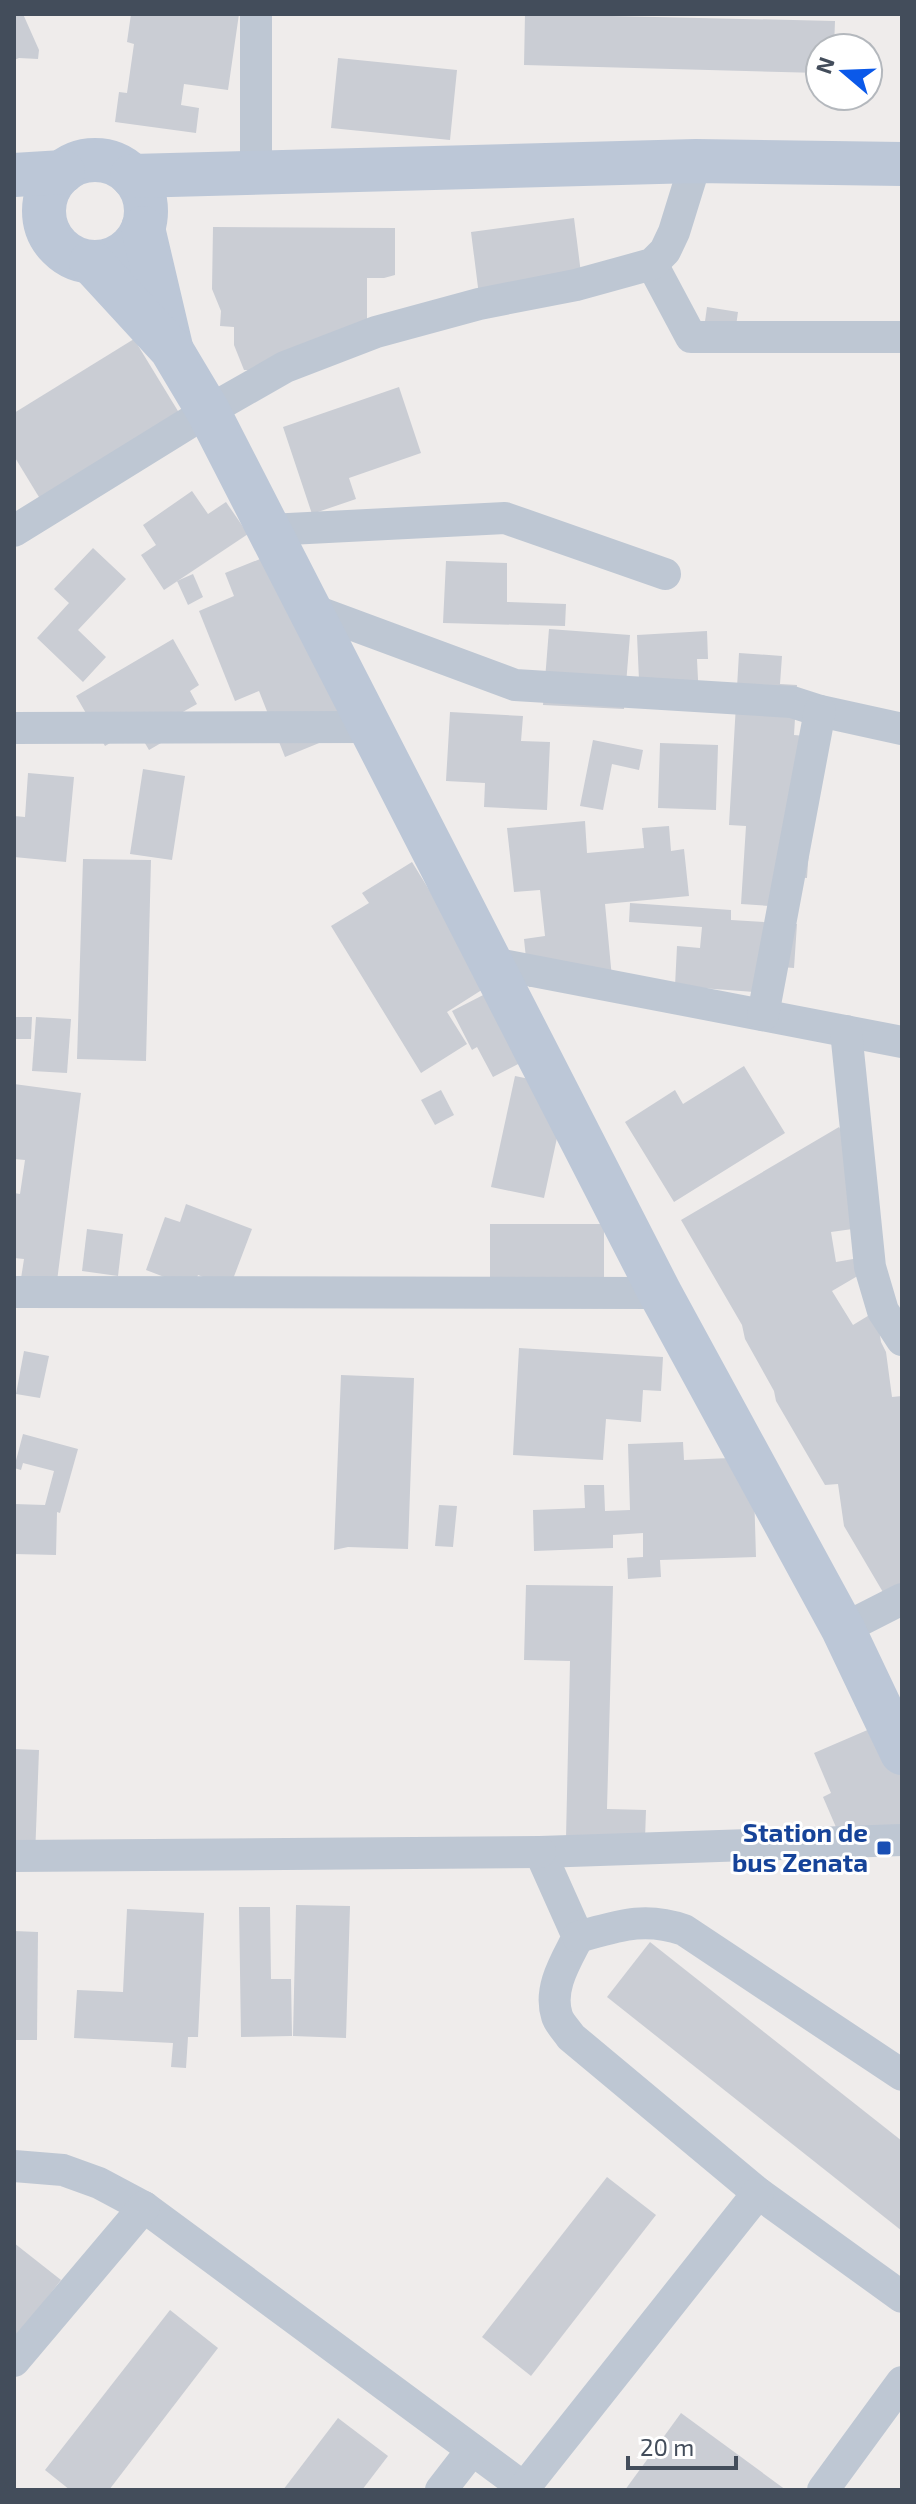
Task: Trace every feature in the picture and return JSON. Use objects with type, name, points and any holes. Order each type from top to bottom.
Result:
[{"type":"street","points":[[256,14],[256,172]]},
{"type":"street","points":[[91,160],[106,161],[132,176],[142,191],[146,210],[143,228],[123,254],[107,261],[91,262],[74,258],[32,224],[45,218],[45,201],[52,185],[63,172],[76,164],[91,160]]},
{"type":"street","points":[[14,531],[285,367],[376,332],[479,304],[576,285],[652,264],[665,251],[674,232],[696,161]]},
{"type":"street","points":[[132,176],[696,161],[902,164]]},
{"type":"street","points":[[14,175],[63,172]]},
{"type":"street","points":[[143,228],[171,349]]},
{"type":"street","points":[[91,262],[171,349],[208,411],[660,1293],[843,1629],[902,1753]]},
{"type":"street","points":[[652,264],[691,337],[902,337]]},
{"type":"street","points":[[269,530],[505,518],[665,574]]},
{"type":"street","points":[[310,609],[515,685],[792,702],[902,729]]},
{"type":"street","points":[[763,1015],[820,711]]},
{"type":"street","points":[[14,728],[370,727]]},
{"type":"street","points":[[492,963],[902,1042]]},
{"type":"street","points":[[846,1031],[870,1267],[883,1311],[902,1340]]},
{"type":"street","points":[[14,1292],[660,1293]]},
{"type":"street","points":[[843,1629],[902,1599]]},
{"type":"street","points":[[14,1856],[540,1852],[902,1840]]},
{"type":"street","points":[[540,1852],[578,1937]]},
{"type":"street","points":[[578,1937],[639,1923],[661,1922],[684,1930],[902,2075]]},
{"type":"street","points":[[578,1937],[559,1975],[555,1999],[557,2018],[571,2037],[758,2193],[902,2297]]},
{"type":"street","points":[[14,2166],[63,2170],[99,2183],[144,2207],[525,2489],[758,2193]]},
{"type":"street","points":[[14,2361],[144,2207]]},
{"type":"street","points":[[823,2490],[902,2382]]},
{"type":"street","points":[[441,2490],[472,2450]]},
{"type":"building","points":[[14,14],[23,14],[39,50],[38,59],[14,60]]},
{"type":"building","points":[[131,14],[239,14],[228,90],[184,84],[181,105],[199,108],[196,133],[115,122],[119,92],[127,93],[134,44],[127,42]]},
{"type":"building","points":[[525,14],[835,21],[835,32],[804,32],[804,73],[524,65]]},
{"type":"building","points":[[338,58],[457,70],[450,140],[331,128]]},
{"type":"building","points":[[574,218],[583,289],[480,303],[471,232]]},
{"type":"building","points":[[213,227],[395,228],[395,275],[367,278],[367,330],[269,370],[244,370],[234,345],[234,327],[220,326],[221,311],[212,289]]},
{"type":"building","points":[[707,307],[738,312],[733,347],[702,343]]},
{"type":"building","points":[[134,339],[181,416],[42,502],[14,456],[14,413]]},
{"type":"building","points":[[399,387],[421,453],[349,478],[356,499],[312,514],[283,427]]},
{"type":"building","points":[[192,491],[208,514],[226,502],[248,534],[164,590],[141,555],[156,545],[143,525]]},
{"type":"building","points":[[93,548],[126,579],[78,630],[106,657],[83,682],[37,638],[69,603],[54,589]]},
{"type":"building","points":[[275,553],[346,732],[285,757],[259,691],[235,701],[199,611],[234,596],[225,573]]},
{"type":"building","points":[[446,561],[507,563],[507,602],[566,604],[565,626],[443,623]]},
{"type":"building","points":[[193,574],[203,597],[188,605],[177,581]]},
{"type":"building","points":[[549,629],[630,635],[624,709],[543,705]]},
{"type":"building","points":[[707,631],[708,659],[697,659],[699,700],[640,703],[637,635]]},
{"type":"building","points":[[173,639],[199,685],[190,691],[197,704],[172,718],[180,732],[149,750],[136,728],[105,746],[76,696]]},
{"type":"building","points":[[739,653],[782,656],[780,684],[797,685],[794,735],[817,737],[807,878],[787,877],[785,907],[741,904],[746,826],[729,825]]},
{"type":"building","points":[[450,712],[523,716],[521,741],[550,742],[547,810],[484,807],[485,783],[446,781]]},
{"type":"building","points":[[593,740],[643,750],[639,770],[612,764],[603,810],[580,806]]},
{"type":"building","points":[[660,743],[718,745],[716,810],[658,808]]},
{"type":"building","points":[[143,769],[185,776],[172,860],[130,854]]},
{"type":"building","points":[[28,773],[74,777],[66,862],[14,857],[14,816],[25,817]]},
{"type":"building","points":[[585,821],[587,853],[644,848],[642,828],[669,826],[671,851],[684,849],[689,896],[605,904],[612,978],[529,987],[524,939],[545,936],[540,890],[514,892],[507,828]]},
{"type":"building","points":[[83,859],[151,860],[146,1061],[77,1059]]},
{"type":"building","points":[[412,862],[488,986],[447,1012],[467,1044],[421,1073],[331,926],[369,903],[362,893]]},
{"type":"building","points":[[630,903],[731,910],[731,920],[797,924],[794,968],[781,967],[779,994],[675,986],[677,946],[700,948],[702,927],[629,922]]},
{"type":"building","points":[[489,992],[524,1061],[493,1077],[477,1047],[472,1050],[452,1011]]},
{"type":"building","points":[[14,1017],[32,1017],[31,1039],[14,1039]]},
{"type":"building","points":[[36,1017],[71,1019],[67,1073],[32,1071]]},
{"type":"building","points":[[744,1066],[785,1133],[674,1202],[625,1122],[675,1090],[683,1104]]},
{"type":"building","points":[[515,1076],[568,1087],[544,1198],[491,1187]]},
{"type":"building","points":[[14,1084],[81,1093],[56,1289],[20,1285],[24,1259],[14,1258],[14,1193],[20,1194],[25,1160],[14,1159]]},
{"type":"building","points":[[441,1090],[454,1115],[435,1125],[421,1100]]},
{"type":"building","points":[[839,1127],[858,1160],[867,1227],[831,1232],[836,1262],[859,1258],[861,1274],[832,1291],[853,1325],[876,1311],[892,1397],[902,1396],[902,1590],[887,1599],[844,1526],[838,1484],[825,1485],[776,1401],[774,1391],[745,1339],[742,1325],[681,1220]]},
{"type":"building","points":[[186,1204],[252,1229],[230,1287],[198,1275],[193,1288],[146,1270],[165,1217],[180,1222]]},
{"type":"building","points":[[490,1224],[604,1224],[604,1303],[490,1304]]},
{"type":"building","points":[[87,1229],[123,1234],[118,1276],[82,1271]]},
{"type":"building","points":[[519,1348],[663,1357],[661,1391],[643,1390],[641,1422],[606,1419],[603,1460],[513,1455]]},
{"type":"building","points":[[24,1351],[49,1356],[40,1398],[16,1394]]},
{"type":"building","points":[[341,1375],[414,1378],[408,1549],[348,1547],[334,1550]]},
{"type":"building","points":[[23,1434],[78,1449],[60,1513],[57,1512],[56,1555],[14,1554],[14,1504],[45,1505],[54,1471],[23,1463],[21,1470],[14,1468]]},
{"type":"building","points":[[683,1442],[684,1460],[753,1457],[756,1557],[660,1560],[661,1577],[628,1579],[627,1558],[643,1557],[643,1533],[613,1535],[613,1548],[534,1551],[533,1510],[585,1508],[584,1485],[604,1485],[605,1511],[630,1510],[628,1444]]},
{"type":"building","points":[[439,1505],[457,1506],[453,1547],[435,1546]]},
{"type":"building","points":[[526,1585],[613,1586],[607,1809],[646,1810],[645,1839],[566,1838],[570,1661],[524,1660]]},
{"type":"building","points":[[886,1722],[902,1760],[902,1841],[851,1862],[823,1797],[831,1793],[814,1753]]},
{"type":"building","points":[[14,1749],[39,1750],[35,1857],[14,1856]]},
{"type":"building","points":[[296,1905],[350,1906],[346,2038],[293,2036]]},
{"type":"building","points":[[239,1907],[270,1907],[271,1979],[291,1979],[292,2036],[241,2037]]},
{"type":"building","points":[[127,1909],[204,1913],[198,2037],[188,2037],[186,2068],[171,2067],[173,2043],[74,2038],[77,1990],[123,1992]]},
{"type":"building","points":[[14,1931],[38,1932],[37,2040],[14,2040]]},
{"type":"building","points":[[650,1942],[902,2141],[902,2231],[607,1997]]},
{"type":"building","points":[[607,2177],[656,2215],[531,2376],[482,2337]]},
{"type":"building","points":[[14,2243],[61,2280],[14,2340]]},
{"type":"building","points":[[170,2310],[218,2348],[109,2490],[70,2490],[45,2470]]},
{"type":"building","points":[[681,2413],[786,2490],[625,2490]]},
{"type":"building","points":[[338,2418],[388,2456],[362,2490],[283,2490]]},
{"type":"place","name":"Station de bus Zenata","points":[[884,1848]]}]
